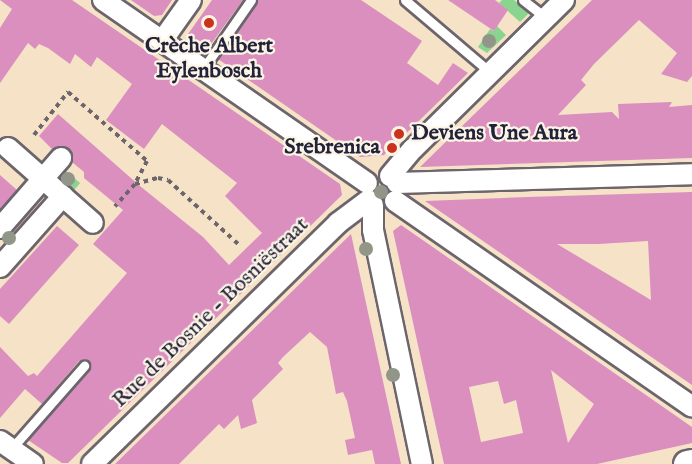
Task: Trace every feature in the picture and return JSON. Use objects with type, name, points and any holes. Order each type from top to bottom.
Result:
[{"type":"street","points":[[103,0],[202,69],[384,208],[413,148],[564,0]]},
{"type":"street","points":[[162,41],[191,0]]},
{"type":"street","points":[[8,148],[93,223]]},
{"type":"street","points":[[0,228],[61,158]]},
{"type":"street","points":[[422,464],[373,230],[369,196],[377,174],[692,407]]},
{"type":"street","points":[[394,187],[692,174]]},
{"type":"street","points":[[0,267],[63,196]]},
{"type":"street","name":"Rue de Bosnie - Bosniëstraat","points":[[92,464],[338,223],[369,196]]},
{"type":"street","points":[[6,445],[33,464]]},
{"type":"street","points":[[687,464],[692,463]]},
{"type":"lane","points":[[202,69],[251,0]]},
{"type":"lane","points":[[405,0],[491,73]]},
{"type":"lane","points":[[523,0],[546,18]]},
{"type":"lane","points":[[6,445],[84,366]]},
{"type":"path","points":[[34,135],[68,92],[147,161],[135,184],[115,206]]},
{"type":"path","points":[[135,184],[158,178],[168,180],[238,244]]},
{"type":"green space","points":[[502,0],[514,0],[530,12],[520,22],[499,3]]},
{"type":"green space","points":[[497,26],[506,35],[487,53],[478,47],[490,29],[494,31]]},
{"type":"green space","points":[[65,170],[80,183],[72,192],[57,179]]},
{"type":"building","points":[[0,0],[72,0],[340,184],[342,195],[68,463],[62,463],[28,440],[89,370],[90,363],[86,360],[79,361],[42,404],[25,389],[0,418],[0,347],[28,376],[34,373],[37,376],[127,273],[93,244],[123,210],[84,178],[84,172],[72,162],[69,149],[63,146],[53,150],[39,136],[58,114],[140,186],[203,237],[229,265],[262,233],[225,196],[237,183],[162,124],[144,149],[106,120],[132,84],[97,57],[91,67],[75,54],[70,64],[48,48],[39,44],[35,49],[28,43],[0,83],[0,28],[12,9]]},
{"type":"building","points":[[131,0],[172,0],[162,15],[154,16]]},
{"type":"building","points":[[212,0],[243,0],[206,51],[186,37]]},
{"type":"building","points":[[258,0],[361,0],[422,41],[407,63],[438,85],[453,63],[468,73],[384,155],[360,157],[218,59]]},
{"type":"building","points":[[448,0],[495,0],[508,10],[494,31]]},
{"type":"building","points":[[592,0],[692,0],[692,76],[687,82],[661,74],[677,53],[639,20],[594,64],[581,80],[586,85],[558,115],[612,112],[619,119],[618,104],[672,102],[669,107],[692,105],[692,158],[420,167]]},
{"type":"building","points":[[0,175],[17,190],[0,210]]},
{"type":"building","points":[[692,192],[692,385],[425,201]],"holes":[[[648,241],[651,300],[557,244]]]},
{"type":"building","points":[[401,225],[692,427],[692,443],[597,464],[444,464],[393,231]],"holes":[[[551,370],[594,404],[568,443]],[[498,381],[504,404],[516,400],[523,433],[481,442],[469,387]]]},
{"type":"building","points":[[57,226],[79,245],[9,324],[0,316],[0,289]]},
{"type":"building","points":[[351,234],[401,464],[375,464],[372,450],[348,455],[345,440],[355,438],[347,401],[343,392],[336,394],[327,347],[310,332],[283,357],[278,363],[283,369],[252,400],[257,423],[241,429],[238,415],[224,429],[219,424],[179,464],[115,464]]},
{"type":"place","name":"Crèche Albert Eylenbosch","points":[[209,23]]},
{"type":"place","name":"Deviens Une Aura","points":[[399,134]]},
{"type":"place","name":"Srebrenica","points":[[392,148]]}]
